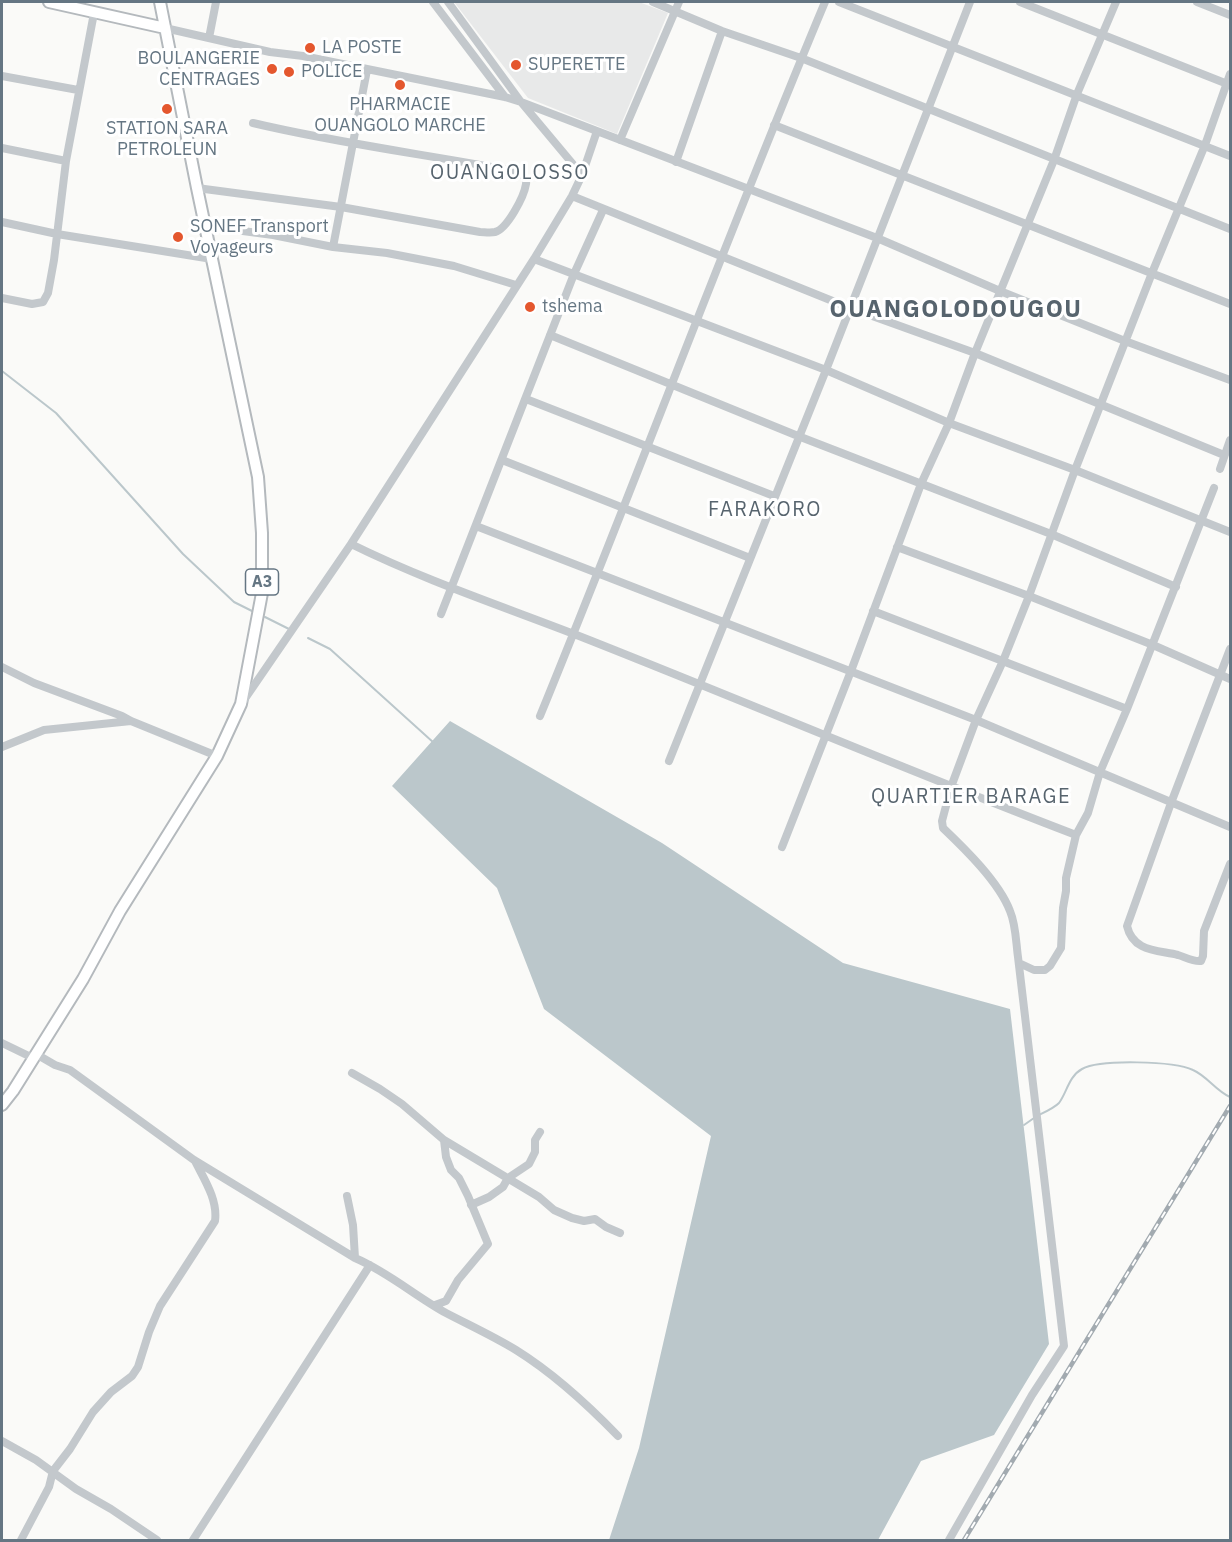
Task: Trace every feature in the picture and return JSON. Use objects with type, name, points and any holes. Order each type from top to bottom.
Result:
[{"type":"highway","points":[[49,2],[165,28]]},
{"type":"highway","name":"A3","points":[[2,1105],[83,979],[120,911],[217,756],[241,704],[262,593],[258,477],[160,2]]},
{"type":"street","points":[[209,38],[216,2]]},
{"type":"street","points":[[433,2],[505,97]]},
{"type":"street","points":[[448,2],[521,102],[582,175]]},
{"type":"street","points":[[653,2],[722,31],[801,58],[1230,229]]},
{"type":"street","points":[[620,140],[679,2]]},
{"type":"street","points":[[540,716],[825,2]]},
{"type":"street","points":[[839,2],[1230,156]]},
{"type":"street","points":[[669,761],[826,370],[970,2]]},
{"type":"street","points":[[1020,2],[1228,84]]},
{"type":"street","points":[[782,847],[921,484],[949,423],[975,353],[1054,160],[1077,94],[1116,2]]},
{"type":"street","points":[[1197,2],[1230,15]]},
{"type":"street","points":[[2,298],[32,304],[43,302],[48,293],[66,161],[94,13]]},
{"type":"street","points":[[165,28],[270,52],[303,56],[521,102],[877,238],[1000,291],[1230,380]]},
{"type":"street","points":[[676,162],[722,31]]},
{"type":"street","points":[[333,247],[367,70]]},
{"type":"street","points":[[949,1540],[1032,1395],[1064,1346],[1011,912],[999,890],[962,844],[943,828],[942,820],[951,787],[976,720],[1029,596],[1074,470],[1205,145],[1230,74]]},
{"type":"street","points":[[2,76],[78,90]]},
{"type":"street","points":[[197,188],[341,207],[480,232],[496,232],[506,225],[517,208],[526,184],[525,177],[519,172],[439,156],[354,145],[253,123]]},
{"type":"street","points":[[774,125],[1230,304]]},
{"type":"street","points":[[241,704],[351,544],[534,259],[572,196],[597,131]]},
{"type":"street","points":[[2,148],[66,161]]},
{"type":"street","points":[[572,196],[850,308],[975,353],[1224,455]]},
{"type":"street","points":[[441,614],[574,274],[603,210]]},
{"type":"street","points":[[2,222],[57,234],[212,259]]},
{"type":"street","points":[[205,226],[273,235],[333,247],[387,253],[454,266],[516,285]]},
{"type":"street","points":[[534,259],[826,370],[949,423],[1230,532]]},
{"type":"street","points":[[550,335],[798,436],[1051,534],[1176,587]]},
{"type":"street","points":[[526,399],[774,496]]},
{"type":"street","points":[[1220,469],[1230,440]]},
{"type":"street","points":[[502,460],[750,558]]},
{"type":"street","points":[[1019,963],[1034,970],[1045,970],[1061,948],[1066,878],[1076,835],[1091,804],[1100,772],[1153,645],[1214,488]]},
{"type":"street","points":[[477,526],[976,720],[1230,827]]},
{"type":"street","points":[[351,544],[399,568],[574,634],[951,787],[1076,835]]},
{"type":"street","points":[[897,547],[1153,645],[1230,679]]},
{"type":"street","points":[[873,611],[1127,709]]},
{"type":"street","points":[[1230,649],[1127,926],[1132,937],[1152,951],[1172,954],[1195,962],[1200,961],[1203,956],[1204,931],[1230,864]]},
{"type":"street","points":[[2,667],[34,683],[123,716],[130,721],[217,756]]},
{"type":"street","points":[[2,747],[44,730],[130,721]]},
{"type":"street","points":[[2,1043],[70,1070],[194,1160],[355,1258],[518,1351],[587,1404],[618,1436]]},
{"type":"street","points":[[352,1073],[402,1104],[444,1140],[539,1197],[554,1210],[584,1221],[595,1219],[620,1233]]},
{"type":"street","points":[[471,1205],[489,1197],[503,1187],[508,1178],[529,1164],[535,1152],[535,1140],[540,1132]]},
{"type":"street","points":[[435,1305],[446,1301],[458,1280],[488,1244],[446,1157],[444,1140]]},
{"type":"street","points":[[21,1540],[49,1487],[53,1471],[93,1412],[111,1392],[132,1376],[138,1367],[148,1332],[160,1306],[214,1221],[216,1213],[209,1191],[194,1160]]},
{"type":"street","points":[[347,1196],[352,1217],[355,1258]]},
{"type":"street","points":[[193,1540],[370,1265]]},
{"type":"street","points":[[2,1441],[53,1471],[76,1489],[157,1540]]},
{"type":"shaded area","points":[[454,2],[639,2],[668,13],[617,134],[528,98]]},
{"type":"shaded area","points":[[450,721],[662,843],[843,963],[1010,1009],[1049,1344],[994,1435],[921,1461],[878,1540],[609,1540],[639,1448],[711,1136],[544,1009],[497,888],[392,786]]},
{"type":"waterway","points":[[2,371],[56,413],[183,554],[234,602],[252,611]]},
{"type":"waterway","points":[[265,617],[289,629]]},
{"type":"waterway","points":[[308,638],[330,649],[434,743]]},
{"type":"waterway","points":[[1039,1115],[1059,1103],[1078,1072],[1091,1066],[1104,1064],[1137,1062],[1184,1067],[1198,1073],[1230,1097]]},
{"type":"waterway","points":[[1024,1125],[1034,1118]]},
{"type":"railway","points":[[964,1540],[1230,1106]]},
{"type":"place","name":"LA POSTE","points":[[310,48]]},
{"type":"place","name":"SUPERETTE","points":[[516,65]]},
{"type":"place","name":"BOULANGERIE CENTRAGES","points":[[272,69]]},
{"type":"place","name":"POLICE","points":[[289,72]]},
{"type":"place","name":"PHARMACIE OUANGOLO MARCHE","points":[[400,85]]},
{"type":"place","name":"STATION SARA PETROLEUN","points":[[167,109]]},
{"type":"place","name":"SONEF Transport Voyageurs","points":[[178,237]]},
{"type":"place","name":"tshema","points":[[530,307]]},
{"type":"district","name":"OUANGOLOSSO","points":[[510,173]]},
{"type":"district","name":"OUANGOLODOUGOU","points":[[956,310]]},
{"type":"district","name":"FARAKORO","points":[[765,510]]},
{"type":"district","name":"QUARTIER BARAGE","points":[[971,797]]}]
